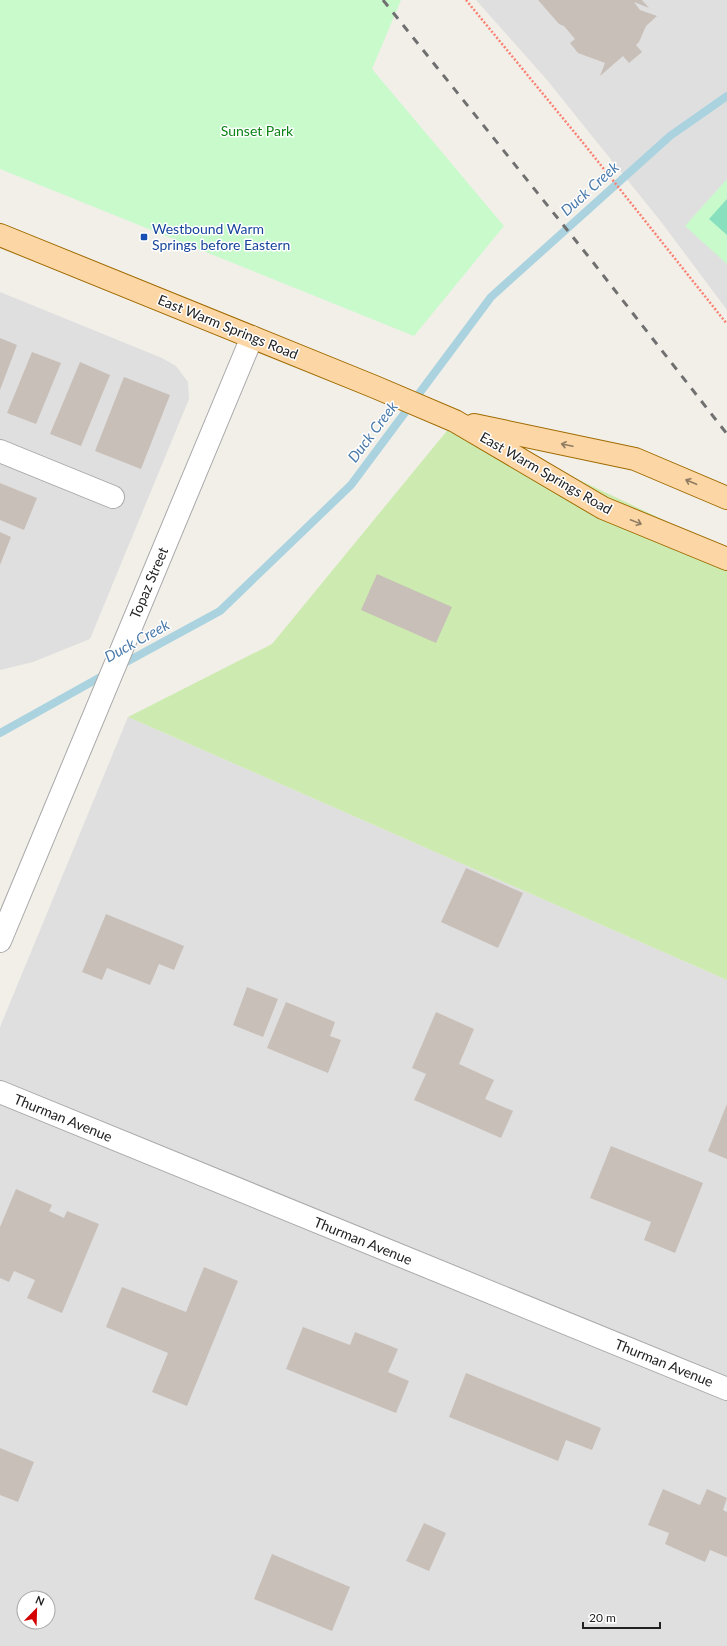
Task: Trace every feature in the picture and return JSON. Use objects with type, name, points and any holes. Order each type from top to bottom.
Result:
[{"type":"main road","name":"East Warm Springs Road","points":[[0,235],[375,387],[455,421],[603,508],[727,559]]},
{"type":"main road","name":"East Warm Springs Road","points":[[455,421],[635,459],[727,498]]},
{"type":"street","name":"Topaz Street","points":[[0,941],[252,337]]},
{"type":"street","points":[[0,451],[113,497]]},
{"type":"street","name":"Thurman Avenue","points":[[0,1092],[727,1389]]},
{"type":"path","points":[[466,0],[584,144],[727,324]]},
{"type":"shaded area","points":[[476,0],[727,0],[727,310],[662,223],[547,80]]},
{"type":"shaded area","points":[[0,292],[162,358],[176,366],[188,382],[189,399],[90,639],[33,662],[0,670]]},
{"type":"shaded area","points":[[128,717],[727,980],[727,1646],[0,1646],[0,1027]]},
{"type":"green space","name":"Sunset Park","points":[[0,0],[401,0],[372,69],[504,226],[414,336],[0,169]]},
{"type":"green space","points":[[727,179],[727,264],[685,226]]},
{"type":"green space","points":[[727,199],[727,235],[709,219]]},
{"type":"green space","points":[[455,421],[727,550],[727,980],[128,717],[272,644]]},
{"type":"building","points":[[538,0],[642,0],[649,8],[634,2],[640,10],[657,16],[646,26],[639,42],[636,45],[642,52],[629,63],[623,56],[600,76],[605,63],[578,53],[570,43],[575,39],[564,26],[559,24]]},
{"type":"building","points":[[0,338],[17,345],[0,390]]},
{"type":"building","points":[[32,352],[61,363],[36,424],[7,413]]},
{"type":"building","points":[[80,362],[110,375],[81,446],[50,434]]},
{"type":"building","points":[[124,377],[170,395],[141,469],[95,451]]},
{"type":"building","points":[[0,483],[37,498],[24,530],[0,520]]},
{"type":"building","points":[[0,532],[11,537],[0,565]]},
{"type":"building","points":[[377,574],[452,607],[436,643],[361,610]]},
{"type":"building","points":[[466,868],[523,893],[498,948],[441,922]]},
{"type":"building","points":[[106,914],[184,946],[174,970],[159,964],[150,985],[107,968],[102,980],[82,972]]},
{"type":"building","points":[[247,987],[278,999],[263,1037],[233,1025]]},
{"type":"building","points":[[286,1002],[335,1022],[330,1036],[341,1040],[328,1073],[267,1048]]},
{"type":"building","points":[[436,1012],[474,1029],[459,1064],[494,1080],[485,1099],[513,1111],[501,1138],[414,1100],[426,1074],[412,1068]]},
{"type":"building","points":[[727,1104],[727,1159],[708,1151]]},
{"type":"building","points":[[611,1146],[703,1183],[675,1253],[644,1240],[651,1222],[590,1198]]},
{"type":"building","points":[[16,1189],[52,1205],[49,1211],[64,1218],[67,1211],[99,1224],[62,1313],[27,1298],[35,1280],[14,1271],[9,1282],[0,1278],[0,1227]]},
{"type":"building","points":[[204,1267],[238,1281],[187,1406],[152,1392],[168,1353],[106,1327],[122,1287],[186,1312]]},
{"type":"building","points":[[303,1327],[350,1345],[355,1332],[398,1349],[388,1372],[409,1381],[396,1413],[286,1369]]},
{"type":"building","points":[[466,1373],[601,1428],[592,1450],[566,1440],[558,1461],[449,1417]]},
{"type":"building","points":[[0,1448],[34,1462],[18,1502],[0,1495]]},
{"type":"building","points":[[663,1489],[700,1505],[707,1489],[727,1498],[723,1510],[727,1512],[727,1557],[710,1550],[705,1562],[665,1544],[669,1533],[648,1525]]},
{"type":"building","points":[[424,1523],[446,1533],[429,1571],[406,1561]]},
{"type":"building","points":[[272,1554],[350,1587],[332,1631],[254,1599]]},
{"type":"waterway","name":"Duck Creek","points":[[119,666],[220,611],[351,485],[491,297],[670,136],[727,96]]},
{"type":"waterway","name":"Duck Creek","points":[[0,733],[106,674]]},
{"type":"railway","points":[[383,0],[592,261],[727,434]]},
{"type":"place","name":"Westbound Warm Springs before Eastern","points":[[144,237]]}]
